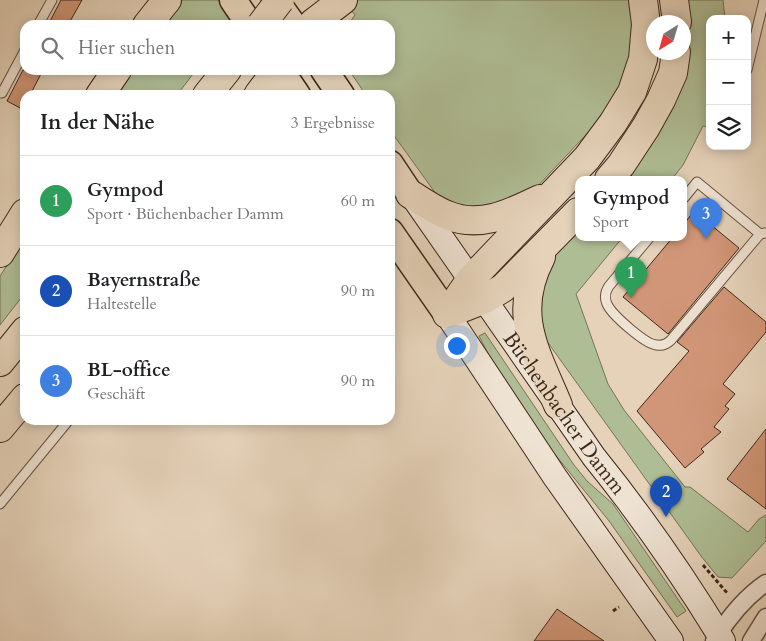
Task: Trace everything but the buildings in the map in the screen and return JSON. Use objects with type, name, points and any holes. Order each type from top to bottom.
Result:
[{"type":"highway","points":[[147,20],[153,0]]},
{"type":"highway","points":[[150,20],[167,0]]},
{"type":"highway","points":[[265,20],[280,0]]},
{"type":"highway","points":[[310,20],[330,0]]},
{"type":"highway","points":[[312,20],[343,0]]},
{"type":"highway","points":[[447,314],[478,289],[613,123],[632,92],[643,59],[646,42],[646,24],[643,0]]},
{"type":"highway","points":[[674,0],[676,15]]},
{"type":"highway","points":[[612,176],[646,127],[661,100],[673,72],[675,60]]},
{"type":"highway","points":[[103,90],[114,75]]},
{"type":"highway","points":[[212,90],[223,75]]},
{"type":"highway","points":[[262,90],[275,75]]},
{"type":"highway","points":[[410,194],[449,216],[478,221],[500,217],[555,192]]},
{"type":"highway","points":[[478,289],[503,288],[575,215]]},
{"type":"highway","points":[[0,253],[20,222]]},
{"type":"highway","points":[[546,246],[529,283],[528,318],[530,337],[558,405]]},
{"type":"highway","points":[[0,362],[20,337]]},
{"type":"highway","points":[[0,428],[20,404]]},
{"type":"main road","points":[[233,0],[247,20]]},
{"type":"main road","points":[[275,0],[301,20]]},
{"type":"main road","points":[[283,75],[293,90]]},
{"type":"main road","points":[[328,75],[338,90]]},
{"type":"main road","points":[[395,172],[410,194]]},
{"type":"main road","name":"Büchenbacher Damm","points":[[410,194],[594,457],[623,493],[718,639]]},
{"type":"main road","points":[[395,239],[447,314]]},
{"type":"main road","name":"Büchenbacher Damm","points":[[447,314],[555,477],[671,641]]},
{"type":"street","points":[[718,639],[745,601],[766,583]]},
{"type":"street","points":[[751,641],[766,617]]},
{"type":"lane","points":[[41,20],[52,0]]},
{"type":"lane","points":[[749,60],[764,0]]},
{"type":"lane","points":[[0,93],[2,93],[20,59]]},
{"type":"lane","points":[[647,241],[608,286],[605,298],[613,313],[648,343],[656,346],[666,344],[671,340],[763,234],[697,182],[687,194]]},
{"type":"lane","points":[[0,504],[65,425]]},
{"type":"path","points":[[613,611],[619,607]]},
{"type":"green space","points":[[183,0],[218,0],[231,18],[229,20],[166,20],[176,5]]},
{"type":"green space","points":[[358,0],[634,0],[636,15],[628,78],[596,124],[535,189],[478,212],[439,198],[395,137],[395,90],[363,90],[352,75],[395,75],[395,20],[352,20],[355,15],[350,9]]},
{"type":"green space","points":[[685,0],[723,0],[725,15],[706,15],[706,126],[703,126],[683,165],[674,176],[625,176],[682,60],[691,60],[691,15],[687,15]]},
{"type":"green space","points":[[130,75],[192,75],[181,90],[120,90]]},
{"type":"green space","points":[[575,231],[575,241],[620,241],[576,294],[608,384],[624,410],[685,487],[690,487],[748,532],[759,519],[766,515],[766,541],[732,578],[718,577],[701,556],[546,340],[542,331],[538,301],[553,256]]},
{"type":"green space","points":[[20,246],[20,299],[0,325],[0,276]]},
{"type":"green space","points":[[485,333],[574,465],[587,481],[613,504],[686,611],[677,617],[609,521],[553,452],[496,369],[479,336]]},
{"type":"place","name":"BL-office","points":[[706,239]]},
{"type":"place","name":"Gympod","points":[[631,298]]},
{"type":"place","name":"Bayernstraße","points":[[666,517]]}]
